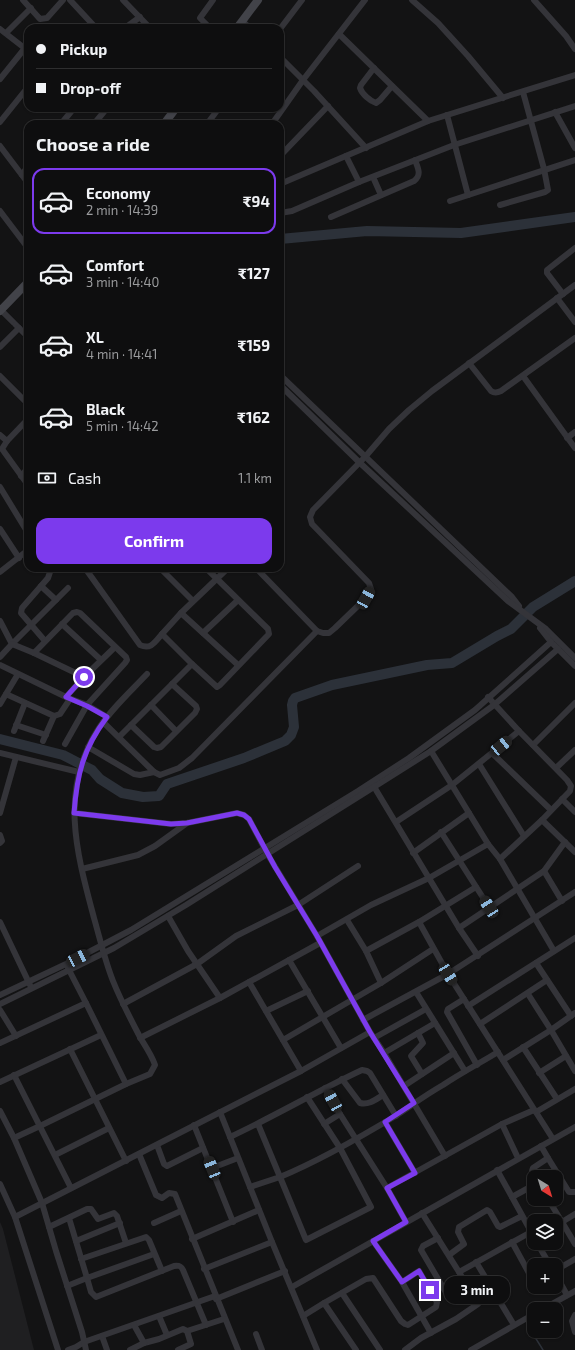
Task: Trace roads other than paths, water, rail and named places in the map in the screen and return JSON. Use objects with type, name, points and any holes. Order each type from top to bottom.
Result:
[{"type":"main road","points":[[240,24],[258,0]]},
{"type":"main road","points":[[1,310],[24,286]]},
{"type":"street","points":[[23,0],[40,18],[44,19],[47,18],[64,0]]},
{"type":"street","points":[[70,0],[92,24]]},
{"type":"street","points":[[123,0],[146,24]]},
{"type":"street","points":[[206,24],[200,18],[213,0]]},
{"type":"street","points":[[284,24],[302,0]]},
{"type":"street","points":[[284,107],[365,0]]},
{"type":"street","points":[[412,0],[443,28],[503,98]]},
{"type":"street","points":[[534,0],[566,36],[575,49]]},
{"type":"street","points":[[6,33],[31,8]]},
{"type":"street","points":[[130,24],[140,17]]},
{"type":"street","points":[[242,21],[245,24]]},
{"type":"street","points":[[0,29],[24,47]]},
{"type":"street","points":[[339,34],[428,121]]},
{"type":"street","points":[[0,79],[24,52]]},
{"type":"street","points":[[284,61],[366,148]]},
{"type":"street","points":[[374,68],[360,85],[361,91],[376,103],[392,86]]},
{"type":"street","points":[[284,182],[428,121],[575,75]]},
{"type":"street","points":[[0,122],[24,92]]},
{"type":"street","points":[[500,205],[545,192],[548,188],[523,92]]},
{"type":"street","points":[[284,152],[328,106]]},
{"type":"street","points":[[284,212],[292,211],[359,182],[454,145],[575,106]]},
{"type":"street","points":[[64,120],[71,112]]},
{"type":"street","points":[[98,120],[104,112]]},
{"type":"street","points":[[556,112],[575,148]]},
{"type":"street","points":[[447,115],[468,195]]},
{"type":"street","points":[[0,146],[24,178]]},
{"type":"street","points":[[346,156],[359,182]]},
{"type":"street","points":[[331,217],[417,179],[420,173],[416,160]]},
{"type":"street","points":[[450,201],[575,160]]},
{"type":"street","points":[[373,177],[381,195]]},
{"type":"street","points":[[0,211],[24,243]]},
{"type":"street","points":[[563,294],[547,270],[575,248]]},
{"type":"street","points":[[260,572],[317,631],[329,633],[335,628],[366,598],[371,589],[368,582],[312,524],[310,517],[313,510],[389,429],[409,410],[469,363],[575,285]]},
{"type":"street","points":[[557,298],[575,322]]},
{"type":"street","points":[[1,310],[24,333]]},
{"type":"street","points":[[0,347],[16,325]]},
{"type":"street","points":[[469,363],[494,393],[501,391],[575,338]]},
{"type":"street","points":[[0,376],[24,400]]},
{"type":"street","points":[[522,376],[575,448]]},
{"type":"street","points":[[284,379],[512,597],[524,612]]},
{"type":"street","points":[[284,389],[359,462],[508,601],[524,612],[537,624],[551,642],[575,666]]},
{"type":"street","points":[[24,423],[3,446],[3,452],[24,480]]},
{"type":"street","points":[[567,438],[575,432]]},
{"type":"street","points":[[0,435],[7,441]]},
{"type":"street","points":[[21,476],[24,473]]},
{"type":"street","points":[[0,487],[24,526]]},
{"type":"street","points":[[0,529],[3,539],[19,558]]},
{"type":"street","points":[[0,572],[24,554]]},
{"type":"street","points":[[46,641],[21,613],[22,608],[48,578],[50,572]]},
{"type":"street","points":[[88,572],[140,645],[146,647],[162,634],[181,613],[224,572]]},
{"type":"street","points":[[164,572],[194,601]]},
{"type":"street","points":[[162,634],[213,685],[217,686],[220,685],[269,634],[268,629],[210,572]]},
{"type":"street","points":[[41,586],[56,600]]},
{"type":"street","points":[[0,657],[68,588]]},
{"type":"street","points":[[203,633],[238,600]]},
{"type":"street","points":[[34,652],[62,624],[77,612],[80,613],[126,657],[127,660],[87,706],[65,744]]},
{"type":"street","points":[[181,613],[238,665]]},
{"type":"street","points":[[0,621],[12,644],[34,652],[84,677]]},
{"type":"street","points":[[62,624],[101,660]]},
{"type":"street","points":[[537,624],[546,629],[575,658]]},
{"type":"street","points":[[0,665],[87,706],[105,720],[119,737],[154,772],[160,775],[179,768],[192,758],[317,631]]},
{"type":"street","points":[[0,1004],[103,954],[268,855],[372,785],[475,710],[551,642]]},
{"type":"street","points":[[6,694],[54,716],[60,714],[68,698],[84,677],[115,647]]},
{"type":"street","points":[[0,995],[66,964],[132,930],[265,848],[431,751],[494,705],[558,649]]},
{"type":"street","points":[[119,737],[192,664]]},
{"type":"street","points":[[0,704],[18,674]]},
{"type":"street","points":[[14,1138],[150,1074],[154,1069],[154,1060],[140,1038],[123,1004],[103,954],[75,838],[74,813],[80,770],[97,731],[146,674]]},
{"type":"street","points":[[131,725],[154,747],[157,748],[161,746],[195,713],[197,709],[196,706],[172,684]]},
{"type":"street","points":[[488,697],[573,787],[542,820],[500,859]]},
{"type":"street","points":[[25,703],[15,728],[44,738],[54,716]]},
{"type":"street","points":[[533,745],[575,703]]},
{"type":"street","points":[[151,705],[176,731]]},
{"type":"street","points":[[396,822],[452,785],[519,731]]},
{"type":"street","points":[[88,749],[134,774],[140,775],[154,772]]},
{"type":"street","points":[[556,768],[575,750]]},
{"type":"street","points":[[431,751],[488,844],[500,859],[554,951]]},
{"type":"street","points":[[0,753],[80,770]]},
{"type":"street","points":[[492,753],[551,810]]},
{"type":"street","points":[[0,813],[16,757]]},
{"type":"street","points":[[479,764],[524,836]]},
{"type":"street","points":[[372,785],[396,822],[413,853],[459,928],[478,956]]},
{"type":"street","points":[[562,799],[575,812]]},
{"type":"street","points":[[74,813],[171,824],[187,823],[237,813],[244,815],[249,819],[268,855],[317,936],[370,1032],[445,1156]]},
{"type":"street","points":[[413,853],[469,813]]},
{"type":"street","points":[[542,820],[575,852]]},
{"type":"street","points":[[82,869],[138,855],[155,846],[187,823]]},
{"type":"street","points":[[441,832],[489,907]]},
{"type":"street","points":[[0,835],[2,841],[0,843]]},
{"type":"street","points":[[459,928],[544,871],[565,842]]},
{"type":"street","points":[[317,936],[372,905],[429,878],[488,844]]},
{"type":"street","points":[[123,1004],[197,964],[236,936],[298,905],[358,866]]},
{"type":"street","points":[[544,871],[562,901]]},
{"type":"street","points":[[366,951],[419,922],[476,887]]},
{"type":"street","points":[[364,1020],[478,956],[575,892]]},
{"type":"street","points":[[168,916],[197,964],[220,998]]},
{"type":"street","points":[[347,920],[366,951],[381,983]]},
{"type":"street","points":[[0,922],[32,988]]},
{"type":"street","points":[[419,922],[448,974],[553,1139]]},
{"type":"street","points":[[0,940],[7,936]]},
{"type":"street","points":[[468,1006],[575,938]]},
{"type":"street","points":[[140,1038],[220,998],[320,943]]},
{"type":"street","points":[[283,1040],[381,983],[433,949]]},
{"type":"street","points":[[289,960],[341,1048]]},
{"type":"street","points":[[503,1060],[551,1030],[573,1014],[536,963]]},
{"type":"street","points":[[66,964],[126,1084]]},
{"type":"street","points":[[480,1024],[548,980]]},
{"type":"street","points":[[249,982],[301,1070]]},
{"type":"street","points":[[266,1011],[308,991]]},
{"type":"street","points":[[416,992],[466,1071]]},
{"type":"street","points":[[528,994],[575,1072]]},
{"type":"street","points":[[464,999],[448,1009],[447,1012],[477,1064]]},
{"type":"street","points":[[0,1043],[86,1002]]},
{"type":"street","points":[[374,1038],[426,1009]]},
{"type":"street","points":[[0,1010],[16,1036]]},
{"type":"street","points":[[384,1053],[435,1023]]},
{"type":"street","points":[[15,1217],[194,1126],[370,1032]]},
{"type":"street","points":[[418,1033],[423,1043],[411,1056],[422,1074]]},
{"type":"street","points":[[0,1082],[101,1035]]},
{"type":"street","points":[[523,1047],[557,1099]]},
{"type":"street","points":[[70,1049],[126,1161]]},
{"type":"street","points":[[250,1187],[300,1169],[340,1148],[396,1116],[414,1103],[498,1052]]},
{"type":"street","points":[[404,1086],[454,1053]]},
{"type":"street","points":[[539,1073],[566,1056]]},
{"type":"street","points":[[230,1137],[362,1070],[367,1071],[372,1076],[396,1116]]},
{"type":"street","points":[[14,1075],[71,1188]]},
{"type":"street","points":[[342,1079],[360,1103],[366,1104],[383,1095]]},
{"type":"street","points":[[325,1088],[387,1188],[406,1222]]},
{"type":"street","points":[[387,1188],[502,1124],[535,1111],[575,1088]]},
{"type":"street","points":[[258,1124],[306,1240],[371,1207],[340,1148],[307,1097]]},
{"type":"street","points":[[0,1111],[14,1138],[42,1203],[86,1350]]},
{"type":"street","points":[[220,1112],[317,1350]]},
{"type":"street","points":[[324,1124],[340,1114]]},
{"type":"street","points":[[385,1122],[415,1173]]},
{"type":"street","points":[[502,1124],[518,1158]]},
{"type":"street","points":[[194,1126],[233,1222]]},
{"type":"street","points":[[292,1287],[575,1127]]},
{"type":"street","points":[[55,1155],[109,1128]]},
{"type":"street","points":[[157,1145],[164,1164],[167,1166],[203,1148]]},
{"type":"street","points":[[541,1146],[569,1192],[575,1192]]},
{"type":"street","points":[[139,1154],[156,1195],[162,1198],[169,1193],[174,1194],[224,1320],[238,1350]]},
{"type":"street","points":[[212,1168],[238,1158]]},
{"type":"street","points":[[532,1170],[533,1168],[548,1158]]},
{"type":"street","points":[[497,1170],[527,1225]]},
{"type":"street","points":[[0,1184],[15,1217],[58,1350]]},
{"type":"street","points":[[512,1197],[527,1189]]},
{"type":"street","points":[[49,1227],[89,1208],[98,1219],[116,1214],[126,1243]]},
{"type":"street","points":[[192,1239],[259,1210]]},
{"type":"street","points":[[449,1255],[464,1244],[458,1232],[459,1226],[487,1210],[500,1227],[522,1216]]},
{"type":"street","points":[[154,1223],[181,1211]]},
{"type":"street","points":[[405,1350],[478,1304],[422,1213]]},
{"type":"street","points":[[563,1221],[575,1214]]},
{"type":"street","points":[[69,1218],[86,1278],[91,1292],[96,1297],[174,1266],[181,1267],[206,1325]]},
{"type":"street","points":[[76,1241],[120,1223]]},
{"type":"street","points":[[563,1228],[575,1244]]},
{"type":"street","points":[[81,1259],[146,1237],[149,1240],[162,1271]]},
{"type":"street","points":[[459,1272],[512,1242],[527,1237]]},
{"type":"street","points":[[438,1238],[423,1246],[422,1250],[448,1296]]},
{"type":"street","points":[[373,1241],[402,1282],[431,1333]]},
{"type":"street","points":[[204,1269],[272,1242]]},
{"type":"street","points":[[512,1242],[527,1270]]},
{"type":"street","points":[[67,1286],[154,1254]]},
{"type":"street","points":[[563,1266],[575,1259]]},
{"type":"street","points":[[476,1262],[514,1325]]},
{"type":"street","points":[[68,1350],[84,1342],[196,1302],[216,1297],[285,1271]]},
{"type":"street","points":[[304,1316],[324,1302],[366,1279],[373,1278],[401,1321],[407,1325],[411,1324],[436,1307],[436,1300],[419,1271],[402,1282]]},
{"type":"street","points":[[563,1288],[567,1295]]},
{"type":"street","points":[[555,1302],[575,1291]]},
{"type":"street","points":[[342,1293],[380,1350]]},
{"type":"street","points":[[324,1302],[356,1350]]},
{"type":"street","points":[[575,1315],[572,1321],[575,1332]]},
{"type":"street","points":[[159,1316],[167,1336]]},
{"type":"street","points":[[471,1350],[527,1318]]},
{"type":"street","points":[[130,1350],[144,1343],[167,1336],[182,1329],[186,1331],[224,1320]]},
{"type":"street","points":[[134,1325],[144,1343]]},
{"type":"street","points":[[178,1350],[193,1347],[186,1331]]},
{"type":"street","points":[[256,1334],[262,1350]]},
{"type":"street","points":[[102,1336],[107,1350]]},
{"type":"waterway","points":[[284,239],[367,231],[461,233],[575,217]]},
{"type":"waterway","points":[[0,739],[63,755],[92,770],[100,779],[122,793],[143,797],[159,796],[167,784],[244,758],[285,741],[291,735],[294,727],[292,705],[295,698],[332,685],[427,665],[452,663],[511,629],[533,607],[575,581]]},
{"type":"waterway","points":[[536,1338],[543,1350]]}]
